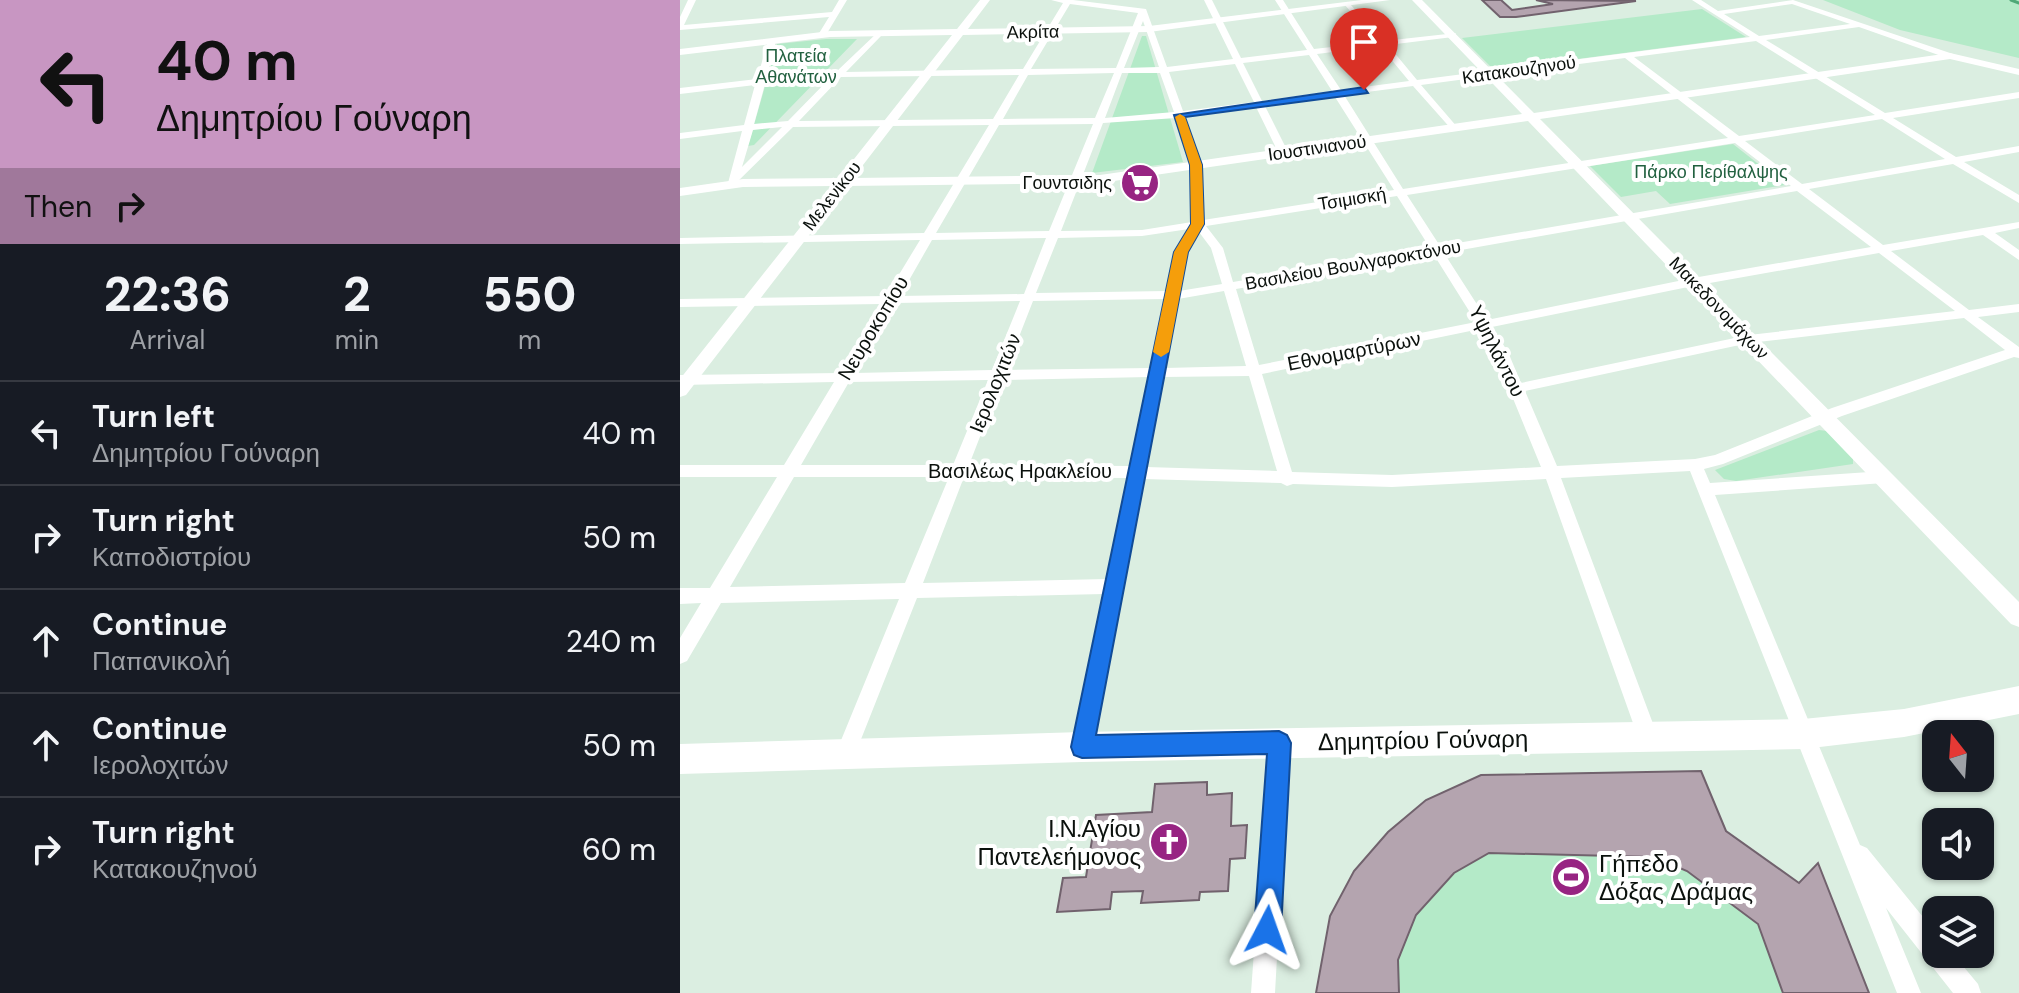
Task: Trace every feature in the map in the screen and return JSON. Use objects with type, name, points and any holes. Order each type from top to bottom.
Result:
[{"type":"main road","name":"Δημητρίου Γούναρη","points":[[680,759],[1082,747],[1803,734],[1904,723],[2019,700]]},
{"type":"street","points":[[692,0],[682,15],[680,26],[835,14]]},
{"type":"street","points":[[822,35],[843,0]]},
{"type":"street","name":"Μελενίκου","points":[[680,391],[685,379],[750,302],[985,0]]},
{"type":"street","points":[[1082,747],[1181,252],[1198,224],[1196,165],[1163,70],[1143,30],[1143,11],[1139,0]]},
{"type":"street","points":[[1208,0],[1283,152]]},
{"type":"street","name":"Υψηλάντου","points":[[1279,0],[1439,250],[1485,325],[1518,388],[1648,737]]},
{"type":"street","name":"Ακρίτα","points":[[680,52],[822,35],[1143,30],[1385,0]]},
{"type":"street","name":"Μακεδονομάχων","points":[[1417,0],[2019,617]]},
{"type":"street","points":[[1696,0],[2019,200]]},
{"type":"street","points":[[1061,1],[1143,11]]},
{"type":"street","name":"Νευροκοπίου","points":[[680,655],[1049,32],[1061,1]]},
{"type":"street","points":[[1718,13],[1788,1],[1835,14],[1858,25],[1950,56],[2019,72]]},
{"type":"street","points":[[1356,3],[1382,44],[1453,128]]},
{"type":"street","name":"Κατακουζηνού","points":[[680,136],[747,126],[793,124],[1100,121],[1179,115],[1858,25]]},
{"type":"street","name":"Ιερολοχιτών","points":[[845,755],[1100,121],[1143,30]]},
{"type":"street","points":[[733,183],[878,34]]},
{"type":"street","points":[[680,91],[760,80],[841,74],[1163,70],[1453,35]]},
{"type":"street","points":[[733,183],[772,41]]},
{"type":"street","points":[[1627,56],[1963,315],[2017,353]]},
{"type":"street","name":"Ιουστινιανού","points":[[680,192],[733,183],[1077,181],[1950,56]]},
{"type":"street","name":"Τσιμισκή","points":[[680,241],[1136,234],[2019,95]]},
{"type":"street","name":"Βασιλείου Βουλγαροκτόνου","points":[[680,303],[1172,295],[2019,149]]},
{"type":"street","points":[[2005,191],[2019,189]]},
{"type":"street","points":[[1198,224],[1215,245],[1287,480]]},
{"type":"street","name":"Εθνομαρτύρων","points":[[685,379],[1254,371],[1693,282],[2019,225]]},
{"type":"street","points":[[1984,230],[2019,256]]},
{"type":"street","points":[[1518,388],[1749,339],[2019,308]]},
{"type":"street","name":"Βασιλέως Ηρακλείου","points":[[680,471],[1137,473],[1392,481],[1695,465],[1718,460],[1825,418],[2017,353]]},
{"type":"street","points":[[1695,465],[1909,993]]},
{"type":"street","points":[[1705,490],[1884,477]]},
{"type":"street","points":[[680,596],[1114,586]]},
{"type":"street","points":[[1263,993],[1279,743]]},
{"type":"street","points":[[1847,841],[1922,934]]},
{"type":"street","points":[[1949,968],[1969,993]]},
{"type":"green space","points":[[1823,0],[2019,0],[2019,58],[1900,30]]},
{"type":"green space","points":[[1702,9],[1746,37],[1494,70],[1462,38]]},
{"type":"green space","points":[[1142,36],[1146,36],[1183,162],[1092,173]]},
{"type":"green space","name":"Πλατεία Αθανάτων","points":[[857,39],[754,145],[748,146],[777,44]]},
{"type":"green space","name":"Πάρκο Περίθαλψης","points":[[1733,144],[1785,185],[1670,204],[1656,191],[1621,197],[1590,166]]},
{"type":"green space","points":[[1819,430],[1827,431],[1853,457],[1853,464],[1736,481],[1724,479],[1715,470]]},
{"type":"green space","name":"Γήπεδο Δόξας Δράμας","points":[[1701,771],[1726,831],[1799,883],[1818,863],[1869,993],[1316,993],[1330,916],[1354,871],[1388,832],[1426,800],[1481,775]]},
{"type":"building","points":[[1482,0],[1501,0],[1512,10],[1553,4],[1536,0],[1636,1],[1500,17]]},
{"type":"building","points":[[1701,771],[1726,831],[1799,883],[1818,863],[1869,993],[1783,993],[1758,924],[1687,871],[1654,857],[1489,853],[1454,873],[1416,915],[1398,960],[1399,993],[1316,993],[1330,916],[1354,871],[1388,832],[1426,800],[1481,775]]},
{"type":"building","name":"Ι.Ν.Αγίου Παντελεήμονος","points":[[1207,782],[1207,795],[1232,793],[1231,826],[1247,825],[1245,858],[1230,859],[1228,891],[1200,892],[1199,900],[1141,903],[1143,891],[1112,892],[1110,909],[1057,912],[1063,878],[1086,877],[1096,815],[1152,812],[1155,784]]},
{"type":"waterway","points":[[2011,0],[2019,3]]},
{"type":"slow traffic","points":[[1161,352],[1181,252],[1198,224],[1195,159],[1180,117]]},
{"type":"place","name":"Γουντσιδης","points":[[1140,183]]},
{"type":"place","name":"Ι.Ν.Αγίου Παντελεήμονος","points":[[1169,842]]},
{"type":"place","name":"Γήπεδο Δόξας Δράμας","points":[[1571,877]]},
{"type":"route","points":[[1267,930],[1279,743],[1082,747],[1181,252],[1198,224],[1195,159],[1179,115],[1364,90]]}]
